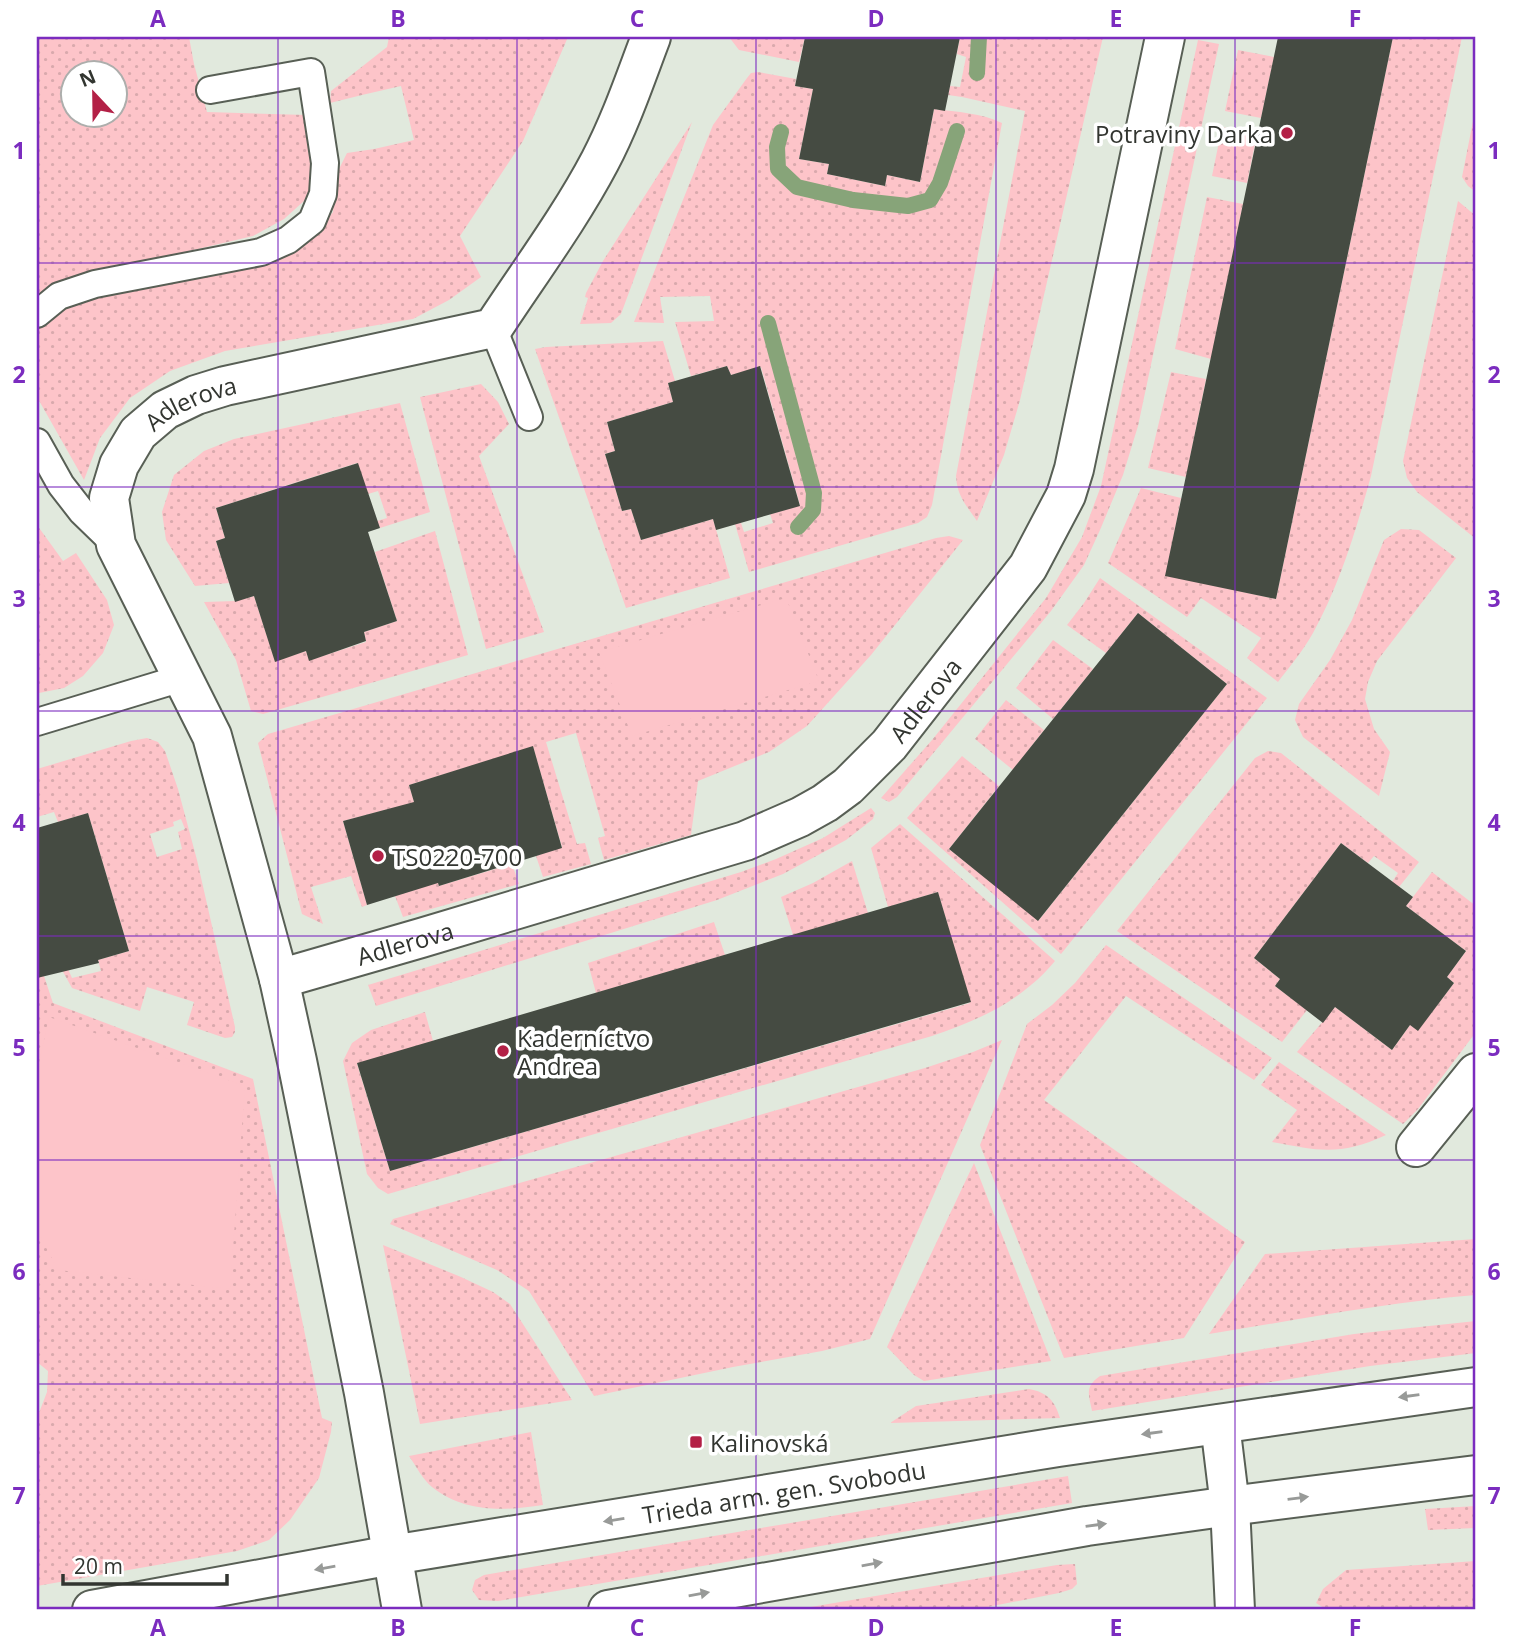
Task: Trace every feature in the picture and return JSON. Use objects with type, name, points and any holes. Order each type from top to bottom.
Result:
[{"type":"street","points":[[493,328],[599,163],[617,128],[651,37]]},
{"type":"street","name":"Adlerova","points":[[279,979],[745,841],[825,803],[848,786],[889,746],[1028,567],[1066,495],[1077,455],[1165,37]]},
{"type":"street","name":"Adlerova","points":[[402,1610],[364,1393],[279,979],[212,736],[116,545],[109,498],[119,465],[138,433],[165,410],[196,395],[225,386],[493,328]]},
{"type":"street","points":[[1416,1147],[1476,1073]]},
{"type":"street","name":"Trieda arm. gen. Svobodu","points":[[92,1610],[392,1555],[1058,1447],[1476,1387]]},
{"type":"street","points":[[1220,1424],[1230,1506],[1235,1610]]},
{"type":"street","points":[[608,1610],[1087,1526],[1476,1475]]},
{"type":"lane","points":[[37,314],[59,296],[95,284],[261,252],[288,240],[312,221],[323,194],[324,163],[310,72],[210,90]]},
{"type":"lane","points":[[493,328],[529,417]]},
{"type":"lane","points":[[37,442],[61,485],[82,512],[116,545]]},
{"type":"lane","points":[[37,722],[182,678]]},
{"type":"shaded area","points":[[37,37],[189,37],[207,112],[307,115],[313,142],[312,187],[304,201],[284,219],[253,236],[104,271],[37,300]]},
{"type":"shaded area","points":[[389,37],[568,37],[523,141],[460,236],[481,277],[449,300],[413,319],[225,351],[170,371],[130,398],[100,438],[84,480],[37,397],[37,328],[60,310],[316,234],[333,212],[334,179],[347,153],[414,140],[401,86],[330,103],[331,91],[387,47]]},
{"type":"shaded area","points":[[729,37],[805,37],[799,62],[739,50]]},
{"type":"shaded area","points":[[960,37],[1103,37],[1020,400],[1004,455],[977,521],[960,495],[956,476],[1025,111],[948,95],[950,86],[960,87],[966,57],[957,54]]},
{"type":"shaded area","points":[[1393,37],[1462,37],[1371,476],[1346,556],[1323,614],[1305,646],[1278,682],[1247,658],[1261,638],[1201,598],[1187,617],[1108,563],[1141,488],[1181,498],[1166,575],[1276,599]]},
{"type":"shaded area","points":[[1198,40],[1219,44],[1138,426],[1123,475],[1084,565],[1051,611],[897,797],[889,802],[881,798],[932,740],[1046,598],[1082,537],[1101,486]]},
{"type":"shaded area","points":[[1238,50],[1274,57],[1261,118],[1225,111]]},
{"type":"shaded area","points":[[751,73],[796,79],[795,86],[813,89],[799,159],[829,164],[827,174],[885,186],[887,175],[920,182],[934,109],[978,115],[1002,123],[932,505],[927,517],[918,523],[749,572],[735,524],[741,523],[744,532],[773,523],[770,514],[800,505],[761,367],[731,375],[727,366],[691,376],[675,322],[714,321],[710,296],[660,297],[664,323],[634,322],[713,125]]},
{"type":"shaded area","points":[[1476,106],[1476,192],[1462,177]]},
{"type":"shaded area","points":[[692,122],[621,314],[611,323],[580,324],[588,298],[585,297],[586,293],[603,261]]},
{"type":"shaded area","points":[[1222,127],[1257,134],[1247,183],[1212,176]]},
{"type":"shaded area","points":[[1207,197],[1243,204],[1211,359],[1175,349]]},
{"type":"shaded area","points":[[1458,201],[1476,216],[1476,539],[1417,492],[1407,478],[1403,461]]},
{"type":"shaded area","points":[[663,341],[675,381],[668,383],[673,402],[607,422],[615,451],[605,454],[622,511],[631,509],[641,540],[713,519],[730,578],[626,608],[535,349]]},
{"type":"shaded area","points":[[1171,372],[1206,379],[1186,477],[1148,468]]},
{"type":"shaded area","points":[[481,384],[498,402],[509,424],[479,456],[544,632],[486,649],[420,397]]},
{"type":"shaded area","points":[[400,403],[430,512],[380,528],[377,521],[387,518],[378,491],[368,494],[357,463],[216,508],[225,538],[216,541],[229,583],[195,586],[166,540],[162,512],[174,475],[204,451],[234,439]]},
{"type":"shaded area","points":[[37,525],[63,561],[76,553],[107,600],[114,625],[103,653],[83,676],[64,688],[39,693],[37,693]]},
{"type":"shaded area","points":[[1401,529],[1419,530],[1456,558],[1377,661],[1368,682],[1365,699],[1374,729],[1390,752],[1379,796],[1303,737],[1295,720],[1299,704],[1330,660],[1352,620],[1384,540]]},
{"type":"shaded area","points":[[435,531],[468,655],[263,714],[251,711],[236,660],[204,602],[235,601],[254,596],[275,661],[306,651],[310,660],[366,642],[364,632],[397,621],[375,552]]},
{"type":"shaded area","points":[[949,536],[963,540],[871,655],[807,726],[769,752],[698,781],[691,835],[604,860],[598,838],[605,836],[576,733],[546,742],[577,844],[585,843],[591,864],[543,877],[536,856],[562,847],[533,747],[409,785],[439,886],[512,864],[519,884],[403,917],[395,896],[414,890],[389,809],[343,821],[367,905],[362,907],[351,876],[311,887],[323,924],[302,914],[258,743],[268,734]]},
{"type":"shaded area","points":[[1100,578],[1267,698],[1061,954],[907,818],[962,756],[999,786],[949,849],[1039,920],[1227,684],[1138,613],[1106,653],[1067,625]]},
{"type":"shaded area","points":[[786,598],[819,681],[632,736],[599,652]]},
{"type":"shaded area","points":[[1053,640],[1093,669],[1053,719],[1016,688]]},
{"type":"shaded area","points":[[1006,700],[1044,730],[1013,770],[975,739]]},
{"type":"shaded area","points":[[147,738],[158,742],[165,751],[178,789],[235,1027],[232,1037],[225,1038],[187,1025],[194,1002],[147,987],[140,1011],[72,988],[62,970],[68,969],[72,978],[101,971],[98,960],[129,951],[88,813],[58,822],[54,812],[37,817],[37,769]],"holes":[[[181,819],[185,829],[178,832],[182,849],[157,857],[150,834],[174,826],[173,822]]]},
{"type":"shaded area","points":[[1268,751],[1281,753],[1419,862],[1399,887],[1392,882],[1398,873],[1374,856],[1368,863],[1341,843],[1254,958],[1280,979],[1275,986],[1307,1010],[1282,1042],[1117,931],[1255,758]]},
{"type":"shaded area","points":[[871,808],[875,813],[873,819],[846,840],[783,874],[717,900],[376,1006],[368,985],[741,872],[823,838]]},
{"type":"shaded area","points":[[900,824],[1055,961],[1020,994],[971,1021],[932,1036],[388,1194],[378,1188],[367,1174],[343,1061],[352,1043],[371,1030],[425,1012],[433,1041],[357,1064],[390,1171],[970,1003],[938,892],[888,907],[871,848]]},
{"type":"shaded area","points":[[852,861],[868,913],[793,935],[781,897]]},
{"type":"shaded area","points":[[1432,872],[1476,906],[1476,1032],[1418,1109],[1403,1124],[1297,1052],[1335,1007],[1392,1050],[1410,1025],[1418,1030],[1454,983],[1447,977],[1466,951],[1406,906]]},
{"type":"shaded area","points":[[714,922],[725,955],[596,993],[588,963]]},
{"type":"shaded area","points":[[1106,945],[1272,1058],[1254,1080],[1126,996],[1044,1100],[1245,1242],[1184,1338],[1064,1358],[980,1145],[1027,1024],[1075,983]]},
{"type":"shaded area","points":[[41,967],[53,1003],[253,1079],[322,1418],[332,1422],[319,1478],[290,1520],[269,1540],[237,1551],[37,1586],[37,1418],[47,1392],[48,1371],[37,1362],[37,968]]},
{"type":"shaded area","points":[[49,1017],[245,1086],[230,1289],[58,1270],[37,1230],[37,1072]]},
{"type":"shaded area","points":[[1002,1040],[870,1339],[594,1396],[529,1291],[497,1270],[390,1224],[393,1219],[925,1068]]},
{"type":"shaded area","points":[[1279,1062],[1386,1135],[1356,1146],[1330,1150],[1272,1142],[1297,1110],[1261,1085]]},
{"type":"shaded area","points":[[974,1163],[1051,1361],[924,1381],[914,1375],[887,1347]]},
{"type":"shaded area","points":[[1476,1239],[1476,1295],[1376,1307],[1209,1334],[1265,1254]]},
{"type":"shaded area","points":[[383,1245],[461,1277],[493,1292],[510,1304],[572,1400],[420,1424]]},
{"type":"shaded area","points":[[1476,1321],[1476,1353],[1370,1366],[1092,1411],[1090,1388],[1100,1376],[1354,1334]]},
{"type":"shaded area","points":[[1029,1389],[1041,1392],[1049,1398],[1060,1418],[890,1423],[916,1406]]},
{"type":"shaded area","points":[[531,1432],[543,1505],[499,1509],[458,1502],[429,1484],[409,1456]]},
{"type":"shaded area","points":[[1068,1476],[1072,1503],[498,1601],[479,1600],[472,1590],[475,1580],[484,1575]]},
{"type":"shaded area","points":[[1476,1506],[1476,1528],[1428,1530],[1425,1509]]},
{"type":"shaded area","points":[[1476,1561],[1476,1610],[1327,1610],[1316,1603],[1323,1589],[1346,1570]]},
{"type":"shaded area","points":[[1075,1564],[1077,1584],[1072,1589],[972,1610],[793,1610],[1057,1565]]},
{"type":"building","points":[[805,37],[960,37],[945,111],[934,109],[920,182],[887,175],[885,186],[827,174],[829,164],[799,159],[813,89],[795,86]]},
{"type":"building","points":[[1278,37],[1393,37],[1276,599],[1165,576]]},
{"type":"building","points":[[727,366],[731,375],[760,366],[800,506],[716,530],[713,519],[641,540],[631,509],[622,511],[605,454],[615,451],[607,422],[673,402],[668,383]]},
{"type":"building","points":[[358,463],[380,528],[368,532],[397,621],[364,632],[366,641],[309,661],[306,651],[275,662],[254,596],[235,602],[216,541],[225,538],[216,508]]},
{"type":"building","points":[[1138,613],[1227,684],[1038,921],[949,849]]},
{"type":"building","points":[[533,746],[562,848],[367,905],[343,821],[414,802],[409,785]]},
{"type":"building","points":[[88,813],[129,951],[98,960],[99,963],[37,978],[37,828]]},
{"type":"building","points":[[1341,843],[1413,897],[1406,906],[1466,951],[1447,977],[1454,983],[1418,1031],[1410,1025],[1392,1050],[1335,1007],[1323,1023],[1275,986],[1280,979],[1254,958]]},
{"type":"building","points":[[938,892],[971,1002],[390,1171],[357,1063]]},
{"type":"waterway","points":[[977,73],[979,37]]},
{"type":"waterway","points":[[781,132],[777,147],[778,169],[797,187],[853,200],[908,206],[930,200],[940,183],[957,131]]},
{"type":"waterway","points":[[768,323],[814,493],[813,510],[798,527]]},
{"type":"place","name":"Potraviny Darka","points":[[1287,133]]},
{"type":"place","name":"TS0220-700","points":[[378,856]]},
{"type":"place","name":"Kaderníctvo Andrea","points":[[503,1051]]},
{"type":"place","name":"Kalinovská","points":[[696,1442]]}]
